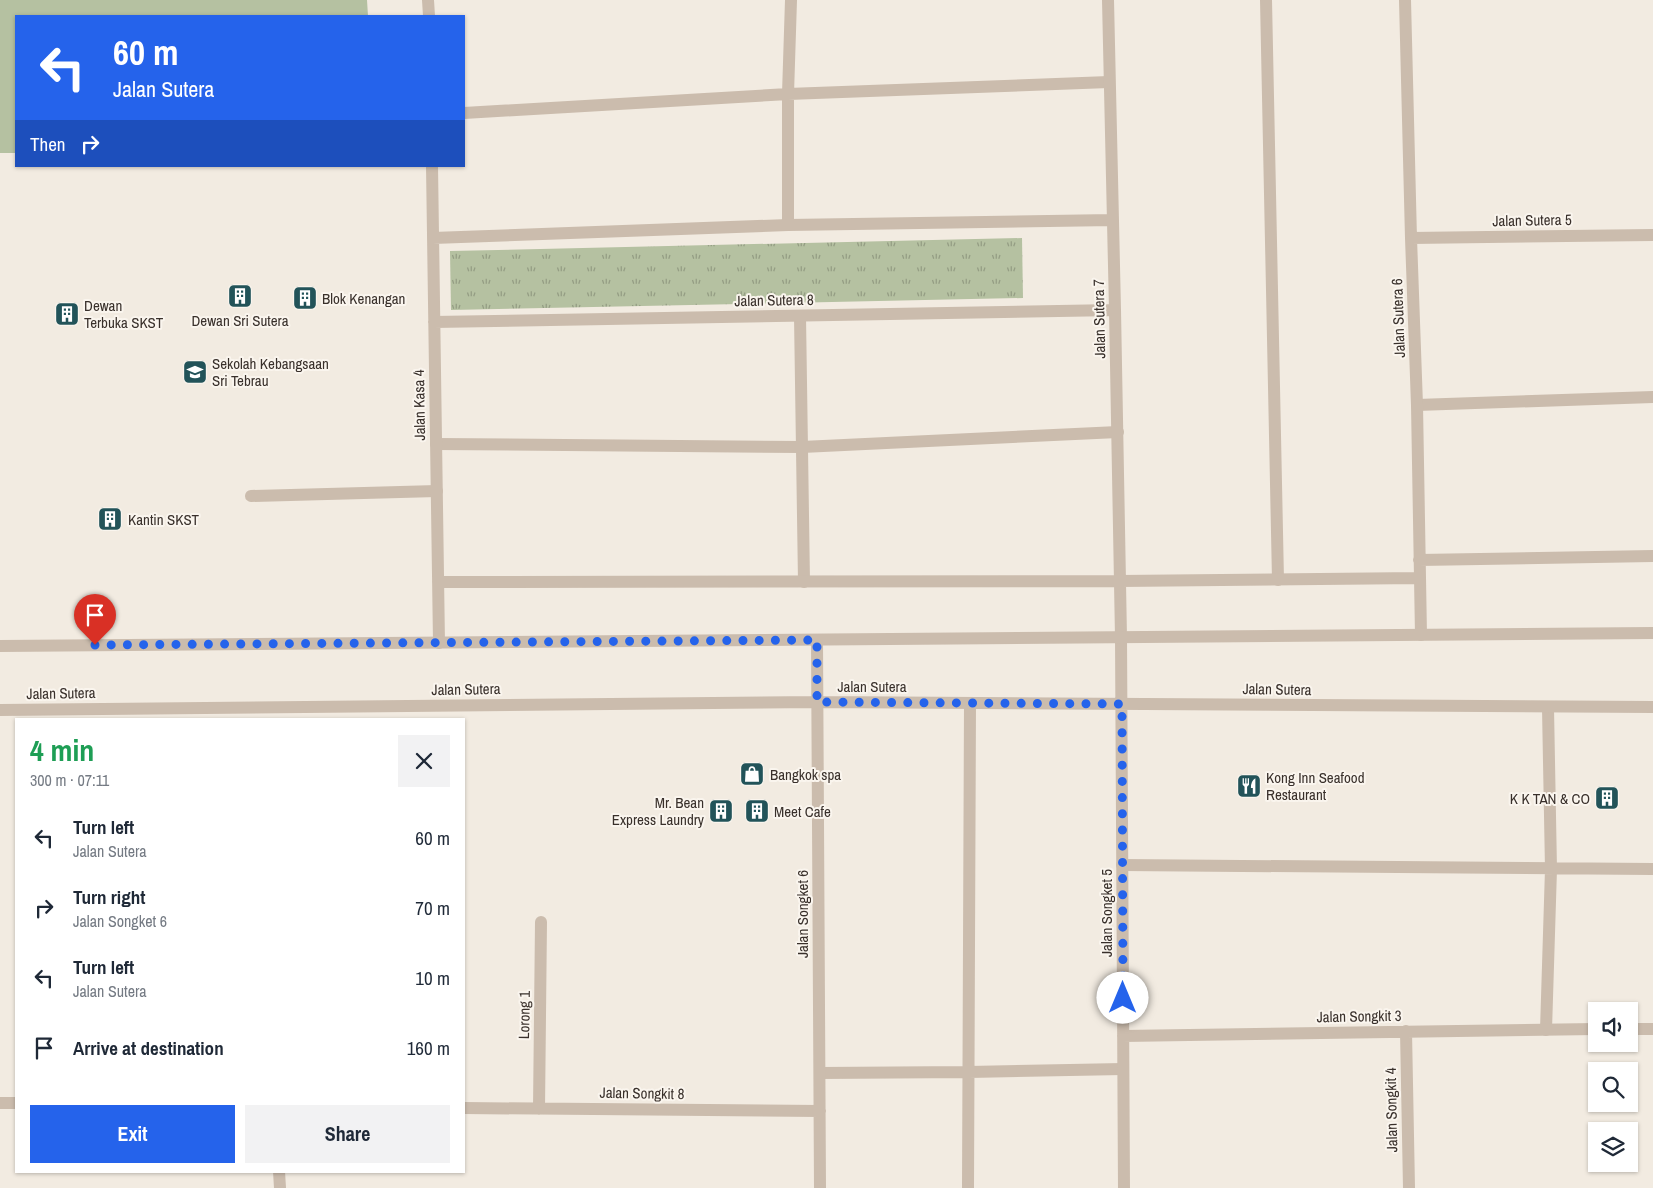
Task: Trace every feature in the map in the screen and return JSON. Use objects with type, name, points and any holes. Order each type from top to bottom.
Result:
[{"type":"street","points":[[428,0],[429,15]]},
{"type":"street","points":[[788,224],[790,0]]},
{"type":"street","name":"Jalan Sutera 7","points":[[1108,0],[1121,637]]},
{"type":"street","points":[[1266,0],[1278,580]]},
{"type":"street","name":"Jalan Sutera 6","points":[[1405,0],[1411,238],[1418,405],[1421,635]]},
{"type":"street","points":[[465,113],[788,94],[1109,82]]},
{"type":"street","name":"Jalan Kasa 4","points":[[432,167],[440,643]]},
{"type":"street","points":[[433,238],[788,224],[1112,220]]},
{"type":"street","name":"Jalan Sutera 5","points":[[1411,238],[1653,235]]},
{"type":"street","name":"Jalan Sutera 8","points":[[434,322],[1115,310]]},
{"type":"street","points":[[800,316],[804,582]]},
{"type":"street","points":[[1418,405],[1653,396]]},
{"type":"street","points":[[436,444],[802,447],[1118,432]]},
{"type":"street","points":[[251,496],[437,491]]},
{"type":"street","points":[[1419,560],[1653,556]]},
{"type":"street","points":[[438,582],[1120,581],[1419,578]]},
{"type":"street","points":[[0,646],[1653,633]]},
{"type":"street","name":"Jalan Songket 5","points":[[1121,637],[1124,1188]]},
{"type":"street","name":"Jalan Songket 6","points":[[817,640],[820,1188]]},
{"type":"street","name":"Jalan Sutera","points":[[0,710],[817,702],[1548,708],[1653,707]]},
{"type":"street","points":[[968,1188],[970,703]]},
{"type":"street","points":[[1546,1030],[1550,869],[1548,708]]},
{"type":"street","points":[[1122,865],[1653,869]]},
{"type":"street","name":"Lorong 1","points":[[538,1108],[541,922]]},
{"type":"street","name":"Jalan Songkit 3","points":[[1123,1036],[1588,1029]]},
{"type":"street","points":[[1638,1029],[1653,1029]]},
{"type":"street","name":"Jalan Songkit 4","points":[[1406,1031],[1409,1188]]},
{"type":"street","points":[[820,1073],[1123,1069]]},
{"type":"street","points":[[0,1103],[15,1103]]},
{"type":"street","name":"Jalan Songkit 8","points":[[465,1108],[820,1111]]},
{"type":"street","points":[[279,1173],[280,1188]]},
{"type":"green space","points":[[0,0],[367,0],[368,15],[15,15],[15,153],[0,153]]},
{"type":"green space","points":[[1022,238],[1023,298],[451,310],[450,251]]},
{"type":"place","name":"Dewan Sri Sutera","points":[[240,296]]},
{"type":"place","name":"Blok Kenangan","points":[[305,298]]},
{"type":"place","name":"Dewan Terbuka SKST","points":[[67,314]]},
{"type":"place","name":"Sekolah Kebangsaan Sri Tebrau","points":[[195,372]]},
{"type":"place","name":"Kantin SKST","points":[[110,519]]},
{"type":"place","name":"Bangkok spa","points":[[752,774]]},
{"type":"place","name":"Kong Inn Seafood Restaurant","points":[[1249,786]]},
{"type":"place","name":"K K TAN & CO","points":[[1607,798]]},
{"type":"place","name":"Mr. Bean Express Laundry","points":[[721,811]]},
{"type":"place","name":"Meet Cafe","points":[[757,811]]},
{"type":"route","points":[[95,645],[817,640],[817,702],[1122,704],[1123,998]]}]
